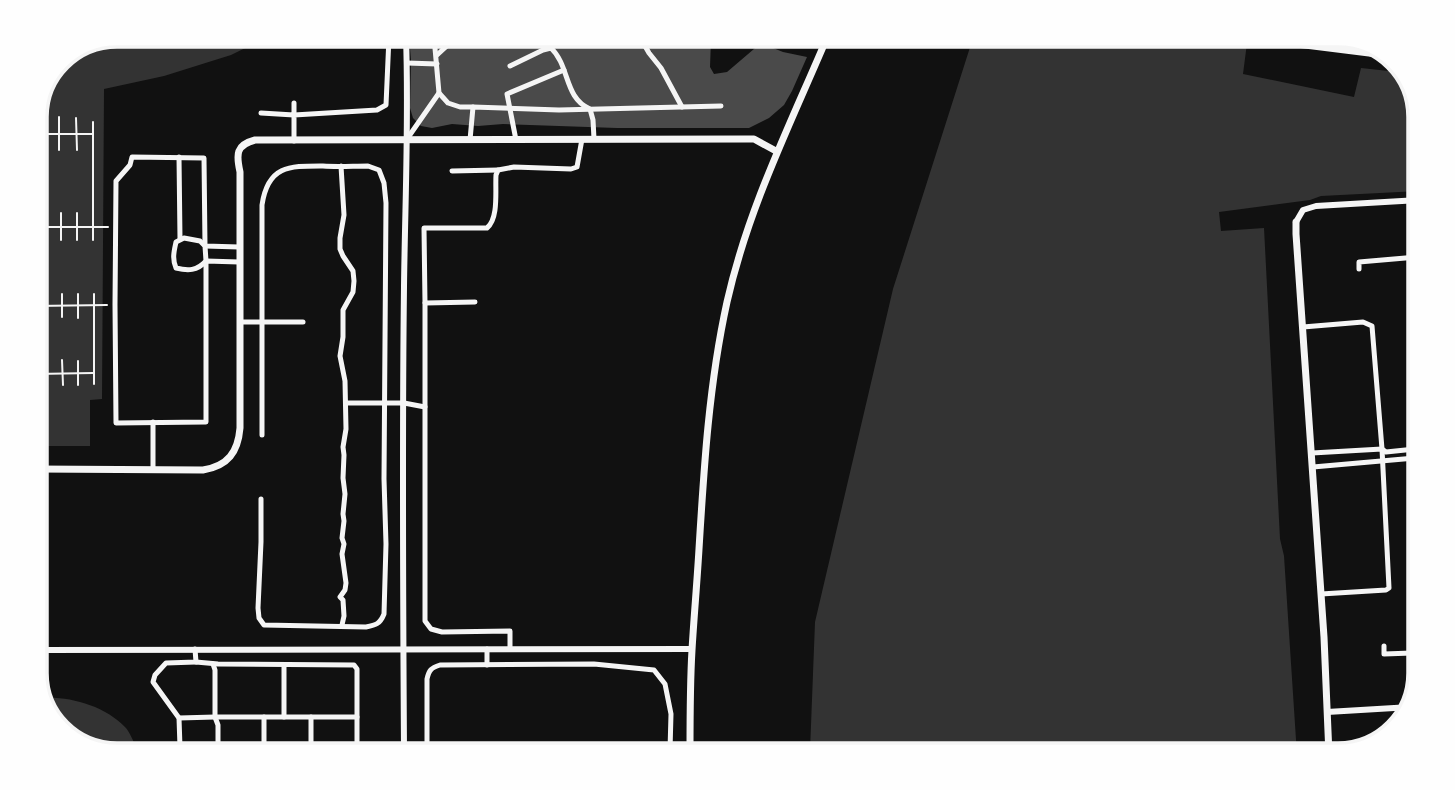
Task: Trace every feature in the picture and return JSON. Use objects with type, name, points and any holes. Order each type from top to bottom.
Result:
[{"type":"main road","points":[[690,743],[692,649],[704,464],[713,376],[727,301],[754,210],[776,151],[824,47]]},
{"type":"main road","points":[[47,470],[203,470],[213,468],[229,458],[237,447],[240,428],[240,172],[237,158],[243,145],[255,140],[746,138],[754,139],[776,151]]},
{"type":"main road","points":[[1296,222],[1328,743]]},
{"type":"street","points":[[261,113],[294,115],[382,109],[387,99],[389,47]]},
{"type":"street","points":[[404,743],[402,500],[406,47]]},
{"type":"street","points":[[436,47],[439,93],[448,103],[460,107],[549,110],[721,106]]},
{"type":"street","points":[[437,55],[446,47]]},
{"type":"street","points":[[646,47],[661,68],[682,107]]},
{"type":"street","points":[[1322,47],[1365,53]]},
{"type":"street","points":[[510,66],[551,48],[564,70],[576,101],[590,109],[594,139]]},
{"type":"street","points":[[407,63],[437,64]]},
{"type":"street","points":[[516,139],[507,94],[564,70]]},
{"type":"street","points":[[407,139],[439,93]]},
{"type":"street","points":[[293,103],[294,141]]},
{"type":"street","points":[[470,140],[472,107]]},
{"type":"street","points":[[452,171],[514,167],[571,169],[577,167],[582,139]]},
{"type":"street","points":[[132,156],[179,157],[204,158],[206,422],[117,422],[117,181],[130,165],[132,156]]},
{"type":"street","points":[[179,157],[180,239]]},
{"type":"street","points":[[261,499],[258,594],[259,618],[264,625],[366,627],[381,622],[384,614],[386,544],[386,203],[384,183],[379,170],[368,166],[292,166],[278,173],[266,186],[262,205],[262,435]]},
{"type":"street","points":[[341,166],[344,215],[340,248],[353,271],[354,281],[353,292],[343,310],[340,356],[346,403],[342,538],[346,583],[340,597],[343,600],[342,625]]},
{"type":"street","points":[[498,170],[494,217],[487,228],[424,228],[425,621],[431,629],[442,632],[510,631],[510,649]]},
{"type":"street","points":[[1296,222],[1303,210],[1311,206],[1408,201]]},
{"type":"street","points":[[239,247],[205,246],[195,239],[180,239],[176,242],[173,257],[176,268],[194,270],[206,261],[239,262]]},
{"type":"street","points":[[1359,270],[1359,262],[1408,258]]},
{"type":"street","points":[[425,303],[475,302]]},
{"type":"street","points":[[240,322],[303,322]]},
{"type":"street","points":[[1303,327],[1363,322],[1373,326],[1382,449],[1389,588],[1321,594]]},
{"type":"street","points":[[346,403],[404,402],[425,407]]},
{"type":"street","points":[[153,422],[153,470]]},
{"type":"street","points":[[1312,453],[1408,450]]},
{"type":"street","points":[[1312,467],[1408,459]]},
{"type":"street","points":[[1384,646],[1384,654],[1408,653]]},
{"type":"street","points":[[195,649],[196,662]]},
{"type":"street","points":[[487,649],[487,665]]},
{"type":"street","points":[[47,650],[692,649]]},
{"type":"street","points":[[180,743],[180,719],[153,682],[155,675],[166,663],[354,665],[357,669],[357,743]]},
{"type":"street","points":[[213,664],[218,743]]},
{"type":"street","points":[[427,743],[427,679],[433,667],[594,664],[654,670],[665,684],[671,713],[670,743]]},
{"type":"street","points":[[284,665],[284,717]]},
{"type":"street","points":[[1327,712],[1399,708]]},
{"type":"street","points":[[264,717],[264,743]]},
{"type":"street","points":[[311,717],[311,743]]},
{"type":"street","points":[[180,719],[357,717]]},
{"type":"path","points":[[59,150],[60,117]]},
{"type":"path","points":[[76,118],[77,150]]},
{"type":"path","points":[[93,122],[93,240]]},
{"type":"path","points":[[47,134],[93,134]]},
{"type":"path","points":[[61,213],[61,240]]},
{"type":"path","points":[[77,213],[77,240]]},
{"type":"path","points":[[47,227],[116,227]]},
{"type":"path","points":[[62,293],[62,317]]},
{"type":"path","points":[[78,293],[78,318]]},
{"type":"path","points":[[94,294],[94,384]]},
{"type":"path","points":[[47,305],[115,305]]},
{"type":"path","points":[[62,360],[63,385]]},
{"type":"path","points":[[78,361],[78,385]]},
{"type":"path","points":[[47,385],[47,373],[94,373]]},
{"type":"shaded area","points":[[247,47],[231,55],[164,76],[104,89],[102,399],[90,400],[90,446],[47,446],[47,112],[53,90],[59,78],[78,59],[103,49]]},
{"type":"shaded area","points":[[970,47],[1246,47],[1243,74],[1354,97],[1361,68],[1390,71],[1401,86],[1408,112],[1408,192],[1321,196],[1310,200],[1219,212],[1221,231],[1264,228],[1280,539],[1284,556],[1296,743],[810,743],[815,622],[893,289]]},
{"type":"shaded area","points":[[52,698],[97,708],[108,713],[127,729],[134,743],[103,741],[86,736],[65,719]]},
{"type":"building","points":[[410,47],[711,47],[710,67],[714,74],[727,72],[756,47],[771,47],[807,57],[784,105],[769,118],[749,128],[617,128],[503,124],[452,124],[432,128],[421,126],[413,118],[410,108]]}]
